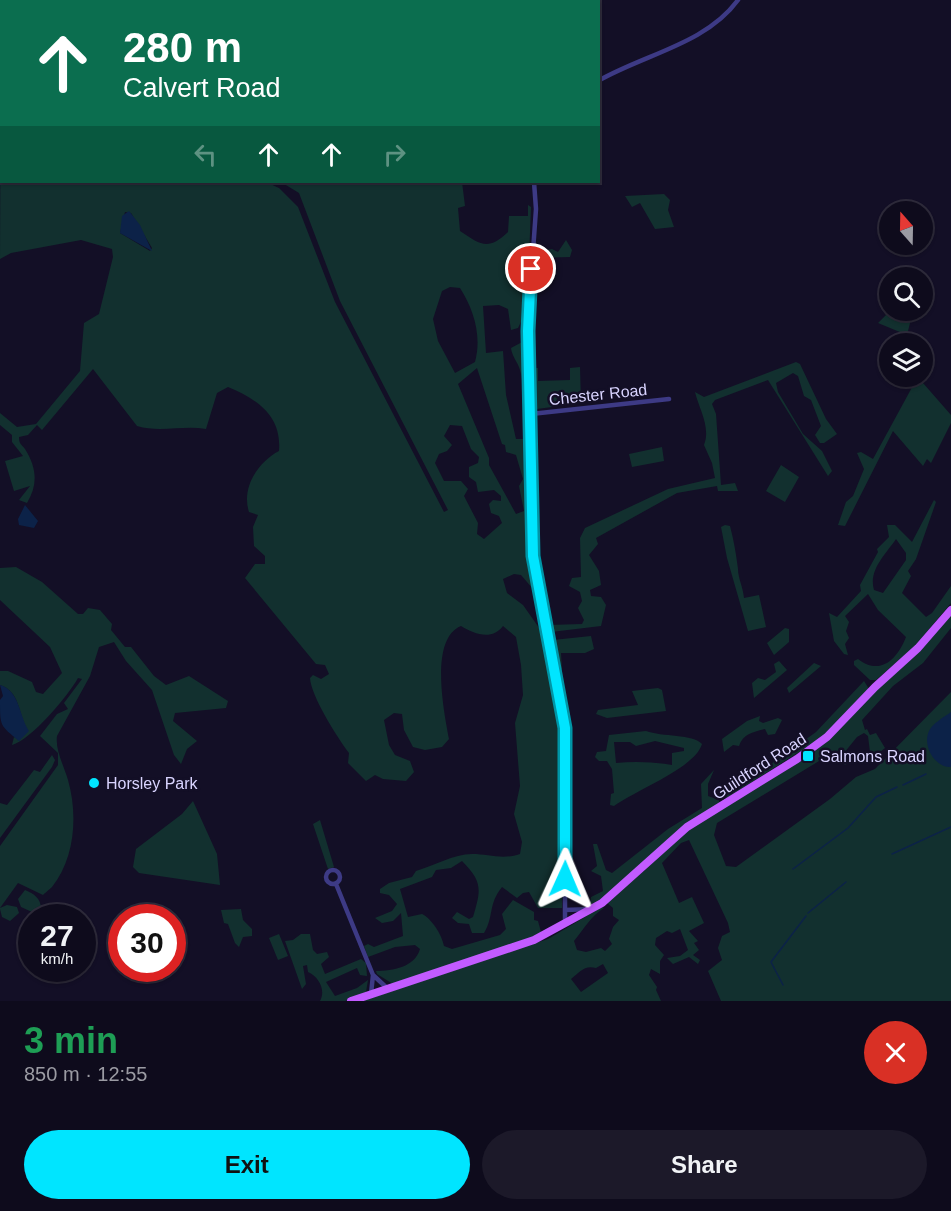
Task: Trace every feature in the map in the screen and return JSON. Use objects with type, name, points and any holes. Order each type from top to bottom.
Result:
[{"type":"main road","name":"Guildford Road","points":[[387,988],[534,940],[591,909],[627,882],[687,827],[797,759],[827,737],[875,687],[918,648],[951,610]]},
{"type":"main road","points":[[351,1001],[387,988]]},
{"type":"street","points":[[600,80],[638,60],[709,30],[738,0]]},
{"type":"street","points":[[534,183],[536,209],[528,316],[533,556],[554,657],[554,679],[565,728],[565,924]]},
{"type":"street","name":"Chester Road","points":[[531,414],[669,399]]},
{"type":"street","points":[[336,884],[373,975],[387,988]]},
{"type":"street","points":[[565,910],[591,909]]},
{"type":"street","points":[[371,994],[373,975]]},
{"type":"green space","points":[[0,183],[268,183],[279,188],[298,207],[335,302],[444,512],[448,510],[340,301],[299,193],[283,183],[462,183],[465,206],[458,208],[460,231],[484,244],[495,242],[508,232],[509,216],[528,216],[528,205],[531,207],[527,309],[518,328],[511,330],[508,309],[499,305],[483,306],[486,353],[503,351],[506,395],[516,439],[524,439],[524,395],[520,370],[511,348],[526,340],[530,555],[538,581],[545,629],[540,626],[533,589],[521,575],[514,574],[503,579],[507,593],[523,605],[542,632],[546,634],[553,669],[551,678],[561,728],[562,908],[538,908],[529,892],[517,898],[502,887],[495,899],[484,933],[472,933],[469,924],[458,923],[452,918],[457,912],[469,919],[473,917],[478,900],[477,881],[462,861],[451,868],[436,870],[432,877],[400,889],[408,917],[422,914],[426,916],[436,928],[444,946],[452,949],[500,935],[506,929],[502,914],[513,900],[534,912],[534,920],[538,921],[541,932],[537,937],[393,984],[376,971],[403,967],[413,960],[420,949],[415,945],[395,947],[368,957],[364,946],[368,944],[374,947],[403,936],[401,913],[393,921],[382,923],[375,918],[392,911],[397,904],[389,895],[380,893],[380,889],[389,883],[412,877],[416,871],[458,856],[472,854],[507,857],[520,854],[522,842],[514,814],[520,786],[515,723],[523,695],[516,637],[503,626],[499,631],[488,635],[461,626],[451,633],[445,645],[441,677],[449,739],[442,747],[425,750],[413,747],[404,730],[402,714],[394,713],[384,720],[389,745],[395,755],[410,761],[414,772],[406,781],[383,779],[375,775],[366,781],[348,763],[349,753],[325,716],[311,686],[310,678],[313,675],[321,679],[329,674],[325,665],[316,664],[245,578],[255,564],[265,564],[265,556],[254,546],[253,527],[258,515],[249,512],[247,494],[249,485],[264,462],[279,451],[276,428],[266,410],[258,403],[228,387],[217,393],[206,429],[146,428],[137,426],[93,369],[42,430],[37,425],[28,435],[19,437],[32,463],[35,476],[33,490],[27,503],[19,500],[30,486],[14,491],[5,461],[23,456],[12,442],[12,435],[0,425],[0,413],[17,427],[36,424],[80,371],[84,323],[99,314],[113,257],[112,249],[81,240],[11,253],[0,259]],"holes":[[[125,212],[131,213],[152,248],[150,251],[120,233]],[[450,287],[460,288],[469,305],[473,314],[478,343],[475,362],[455,373],[438,341],[433,319],[442,291]],[[477,368],[502,444],[505,445],[506,452],[516,455],[523,479],[519,486],[524,511],[516,514],[489,465],[489,458],[458,384]],[[450,425],[462,426],[471,449],[479,457],[478,463],[469,467],[469,477],[476,482],[478,492],[494,490],[501,496],[501,501],[493,500],[489,504],[491,513],[499,516],[502,523],[484,539],[477,534],[478,523],[464,496],[468,489],[461,481],[444,481],[435,463],[439,454],[447,451],[452,445],[444,436]]]},
{"type":"green space","points":[[664,194],[670,200],[668,210],[674,227],[655,229],[640,203],[632,207],[625,196]]},
{"type":"green space","points":[[566,240],[572,250],[570,257],[534,258],[535,251],[552,249],[558,252]]},
{"type":"green space","points":[[880,321],[910,321],[908,333],[878,323]]},
{"type":"green space","points":[[796,362],[800,364],[826,419],[837,434],[824,443],[820,443],[815,435],[821,426],[811,400],[804,396],[798,376],[793,373],[776,383],[778,392],[803,434],[822,451],[832,471],[828,476],[768,380],[715,400],[712,404],[716,414],[721,485],[735,483],[738,491],[718,491],[717,486],[677,493],[596,538],[598,544],[589,555],[599,571],[601,585],[590,590],[591,596],[601,597],[606,605],[601,626],[551,632],[549,625],[582,624],[584,620],[578,608],[582,601],[580,592],[569,586],[572,578],[581,577],[580,538],[585,528],[668,489],[715,478],[712,463],[704,445],[705,425],[695,392],[704,397]]},
{"type":"green space","points":[[580,367],[581,403],[537,409],[533,406],[531,370],[538,368],[538,381],[570,380],[570,368]]},
{"type":"green space","points":[[912,387],[926,387],[951,415],[951,423],[931,463],[927,459],[923,466],[893,431],[845,526],[838,525],[846,502],[853,496],[864,469],[857,453],[861,452],[873,459]]},
{"type":"green space","points":[[662,447],[664,461],[632,467],[629,454]]},
{"type":"green space","points":[[781,465],[799,477],[785,502],[766,491]]},
{"type":"green space","points":[[934,500],[936,502],[916,559],[908,571],[911,576],[902,593],[926,617],[932,613],[951,586],[951,603],[913,648],[876,680],[870,680],[854,665],[854,661],[858,659],[874,666],[887,663],[898,653],[906,637],[878,610],[868,594],[845,616],[849,622],[846,631],[849,638],[845,644],[848,655],[844,654],[834,641],[829,613],[837,617],[861,591],[860,585],[878,552],[877,549],[889,537],[887,525],[895,525],[912,542]],"holes":[[[896,539],[906,553],[906,560],[883,593],[874,590],[876,569]]]},
{"type":"green space","points":[[730,526],[744,598],[759,595],[766,627],[748,631],[727,558],[721,527]]},
{"type":"green space","points":[[16,567],[42,582],[78,614],[83,614],[88,608],[100,610],[112,624],[111,630],[125,647],[131,647],[154,676],[166,685],[189,676],[228,701],[226,708],[175,713],[173,721],[197,741],[187,749],[181,764],[174,755],[152,690],[126,661],[114,642],[99,647],[90,676],[57,736],[73,807],[72,836],[66,863],[60,876],[43,895],[18,883],[0,908],[0,846],[58,765],[58,753],[40,736],[57,714],[68,709],[64,703],[82,679],[78,678],[58,706],[39,726],[12,745],[14,737],[19,740],[28,731],[12,693],[0,685],[0,671],[8,671],[32,682],[36,692],[43,694],[62,673],[50,647],[0,600],[0,568]]},
{"type":"green space","points":[[951,614],[951,628],[923,663],[893,686],[862,720],[865,730],[867,729],[870,735],[876,733],[885,748],[875,756],[870,752],[868,736],[864,733],[857,737],[844,753],[825,756],[849,758],[846,765],[843,764],[843,758],[824,758],[717,823],[714,835],[726,866],[736,867],[830,799],[856,777],[875,769],[951,692],[951,1001],[721,1001],[708,971],[722,960],[718,948],[722,936],[730,932],[728,923],[689,840],[681,843],[662,863],[679,903],[692,897],[704,923],[689,931],[698,941],[694,943],[699,950],[693,955],[700,960],[698,964],[689,957],[673,964],[667,958],[680,956],[688,950],[680,929],[672,933],[667,931],[656,938],[655,945],[664,955],[660,961],[660,974],[651,969],[649,975],[657,987],[661,1001],[362,1001],[548,939],[602,907],[604,908],[574,941],[577,950],[586,952],[601,948],[605,951],[612,944],[609,939],[613,927],[619,920],[613,916],[613,908],[606,902],[644,871],[684,832],[797,761]],"holes":[[[603,964],[608,973],[581,992],[571,979],[585,968],[596,968]]]},
{"type":"green space","points":[[785,628],[789,629],[789,642],[774,655],[767,643]]},
{"type":"green space","points":[[591,636],[594,649],[585,653],[561,653],[562,669],[556,669],[553,640]]},
{"type":"green space","points":[[779,661],[787,670],[754,698],[752,683],[758,678],[765,680],[776,672],[774,664]]},
{"type":"green space","points":[[814,663],[821,666],[789,693],[787,688]]},
{"type":"green space","points":[[864,681],[869,689],[829,733],[725,799],[722,791],[744,775],[754,775],[773,763],[774,757],[778,755],[780,758],[816,732]]},
{"type":"green space","points":[[658,688],[662,690],[666,711],[607,718],[596,714],[598,710],[638,705],[632,691]]},
{"type":"green space","points":[[760,716],[759,721],[763,723],[778,718],[782,720],[775,734],[768,735],[765,729],[753,733],[746,736],[739,746],[733,745],[724,752],[722,739],[747,721]]},
{"type":"green space","points":[[646,731],[685,737],[702,744],[697,753],[677,770],[614,806],[610,805],[611,794],[614,793],[612,769],[607,761],[599,761],[595,757],[597,752],[606,751],[609,735]],"holes":[[[655,741],[684,748],[684,751],[672,753],[672,765],[644,762],[616,763],[614,742],[630,742],[636,746]]]},
{"type":"green space","points":[[52,755],[55,760],[52,767],[0,838],[0,803],[7,805],[34,770],[40,772]]},
{"type":"green space","points":[[714,770],[708,784],[708,796],[719,800],[719,804],[596,903],[590,904],[591,897],[603,891],[601,876],[591,871],[597,866],[593,844],[597,844],[606,870],[612,873],[668,829],[702,808],[701,784]]},
{"type":"green space","points":[[193,801],[217,854],[220,885],[139,873],[133,867],[136,849],[182,814]]},
{"type":"green space","points":[[320,820],[334,867],[328,869],[313,824]]},
{"type":"green space","points":[[25,890],[36,897],[40,904],[20,904],[18,899]]},
{"type":"green space","points":[[7,905],[17,907],[18,914],[10,921],[2,917],[0,908]]},
{"type":"green space","points":[[241,909],[243,920],[252,929],[252,936],[243,937],[239,947],[235,943],[228,924],[224,923],[221,910]]},
{"type":"green space","points":[[279,934],[288,956],[278,960],[269,938]]},
{"type":"green space","points":[[301,934],[310,934],[313,950],[317,954],[327,952],[329,957],[321,964],[325,974],[361,959],[366,963],[367,976],[360,975],[357,968],[326,982],[335,996],[357,988],[368,980],[366,992],[345,1001],[320,1001],[322,988],[315,977],[308,972],[307,965],[303,966],[306,984],[302,989],[285,941],[293,940]]},
{"type":"water","points":[[129,211],[140,225],[152,251],[120,233],[122,216]]},
{"type":"water","points":[[25,505],[38,521],[34,528],[19,525],[18,519]]},
{"type":"water","points":[[0,685],[12,693],[29,731],[19,741],[2,725],[0,700],[3,696]]},
{"type":"water","points":[[951,712],[951,767],[940,764],[931,755],[927,737],[931,728]]},
{"type":"waterway","points":[[903,785],[926,774]]},
{"type":"waterway","points":[[793,869],[848,828],[876,797],[897,787]]},
{"type":"waterway","points":[[892,854],[951,827]]},
{"type":"waterway","points":[[808,913],[846,882]]},
{"type":"waterway","points":[[783,985],[771,962],[806,916]]},
{"type":"place","name":"Salmons Road","points":[[808,756]]},
{"type":"place","name":"Horsley Park","points":[[94,783]]},
{"type":"route","points":[[531,269],[528,331],[534,489],[533,556],[554,657],[554,679],[565,728],[565,879]]}]
